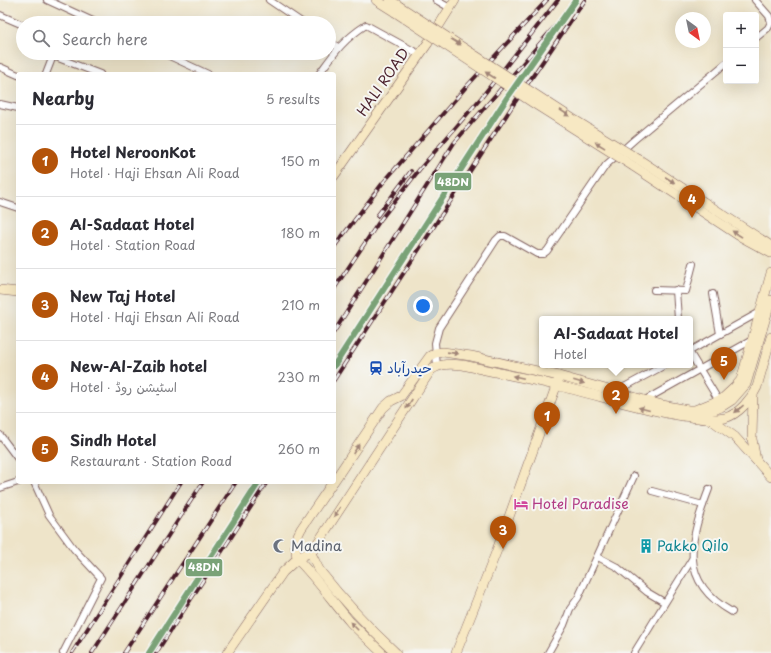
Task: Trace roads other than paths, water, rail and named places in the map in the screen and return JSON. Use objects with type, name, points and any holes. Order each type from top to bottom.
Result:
[{"type":"street","points":[[47,0],[82,16]]},
{"type":"street","points":[[269,0],[293,16]]},
{"type":"street","points":[[376,0],[397,9],[573,119],[738,236],[771,253]]},
{"type":"street","points":[[390,0],[397,9]]},
{"type":"street","points":[[436,0],[450,8]]},
{"type":"street","name":"HALI ROAD","points":[[336,173],[428,43],[455,0]]},
{"type":"street","points":[[755,0],[769,16],[771,22],[768,28],[759,36]]},
{"type":"street","points":[[0,15],[16,22]]},
{"type":"street","points":[[336,50],[351,35],[366,25],[420,54]]},
{"type":"street","points":[[47,72],[51,60]]},
{"type":"street","points":[[67,60],[95,72]]},
{"type":"street","points":[[178,60],[204,72]]},
{"type":"street","points":[[320,72],[329,60]]},
{"type":"street","points":[[437,366],[435,343],[439,328],[496,240],[500,236],[505,236],[537,254],[543,254],[547,251],[606,165],[723,66]]},
{"type":"street","points":[[0,67],[16,74]]},
{"type":"street","points":[[0,104],[16,108]]},
{"type":"street","points":[[635,162],[771,246]]},
{"type":"street","points":[[0,202],[16,207]]},
{"type":"street","points":[[654,290],[686,291],[693,264]]},
{"type":"street","points":[[227,653],[283,572],[297,559],[313,550],[431,370],[437,366],[453,364],[463,365],[556,385],[653,411],[687,413],[719,401],[735,388],[741,380],[771,273]]},
{"type":"street","points":[[0,290],[16,292]]},
{"type":"street","points":[[676,290],[678,316]]},
{"type":"street","points":[[713,294],[720,334]]},
{"type":"street","points":[[706,417],[714,410],[732,400],[746,384],[771,300]]},
{"type":"street","points":[[693,350],[760,312]]},
{"type":"street","points":[[336,479],[383,408],[391,401],[401,396],[425,362],[435,353],[443,352],[458,354],[560,376],[687,413],[706,417],[726,418],[740,409],[754,394],[771,337]]},
{"type":"street","points":[[645,400],[752,340]]},
{"type":"street","points":[[693,357],[719,401]]},
{"type":"street","points":[[615,392],[659,368]]},
{"type":"street","points":[[456,653],[498,550],[560,376]]},
{"type":"street","points":[[754,394],[752,439],[756,460]]},
{"type":"street","points":[[706,417],[735,438],[771,477]]},
{"type":"street","points":[[0,435],[16,455]]},
{"type":"street","points":[[548,653],[564,625],[570,609],[578,598],[598,557],[634,476]]},
{"type":"street","points":[[0,488],[16,483]]},
{"type":"street","points":[[35,484],[49,515],[74,549],[101,578],[63,653]]},
{"type":"street","points":[[333,484],[301,529],[295,541],[297,559],[312,574],[352,624],[382,653]]},
{"type":"street","points":[[709,489],[695,530],[692,559],[696,573],[705,590],[719,605],[732,612]]},
{"type":"street","points":[[652,491],[703,504]]},
{"type":"street","points":[[310,552],[316,565],[338,592],[377,635],[396,653]]},
{"type":"street","points":[[598,557],[618,567],[647,592],[664,602]]},
{"type":"street","points":[[634,653],[664,602],[692,559]]},
{"type":"railway","points":[[336,244],[382,184],[466,87],[547,0]]},
{"type":"railway","points":[[336,286],[381,219],[419,170],[481,98],[558,0]]},
{"type":"railway","points":[[336,377],[515,102],[585,0]]},
{"type":"railway","points":[[336,329],[454,143],[567,12]]},
{"type":"railway","points":[[377,216],[411,171]]},
{"type":"railway","points":[[72,653],[180,484]]},
{"type":"railway","points":[[92,653],[202,484]]},
{"type":"railway","points":[[124,653],[235,484]]},
{"type":"railway","points":[[156,653],[266,484]]},
{"type":"place","name":"New-Al-Zaib hotel","points":[[692,218]]},
{"type":"place","name":"حیدرآباد","points":[[376,368]]},
{"type":"place","name":"Sindh Hotel","points":[[724,380]]},
{"type":"place","name":"Al-Sadaat Hotel","points":[[616,414]]},
{"type":"place","name":"Hotel NeroonKot","points":[[547,435]]},
{"type":"place","name":"Hotel Paradise","points":[[521,504]]},
{"type":"place","name":"Madina","points":[[280,546]]},
{"type":"place","name":"Pakko Qilo","points":[[646,546]]},
{"type":"place","name":"New Taj Hotel","points":[[503,549]]}]
